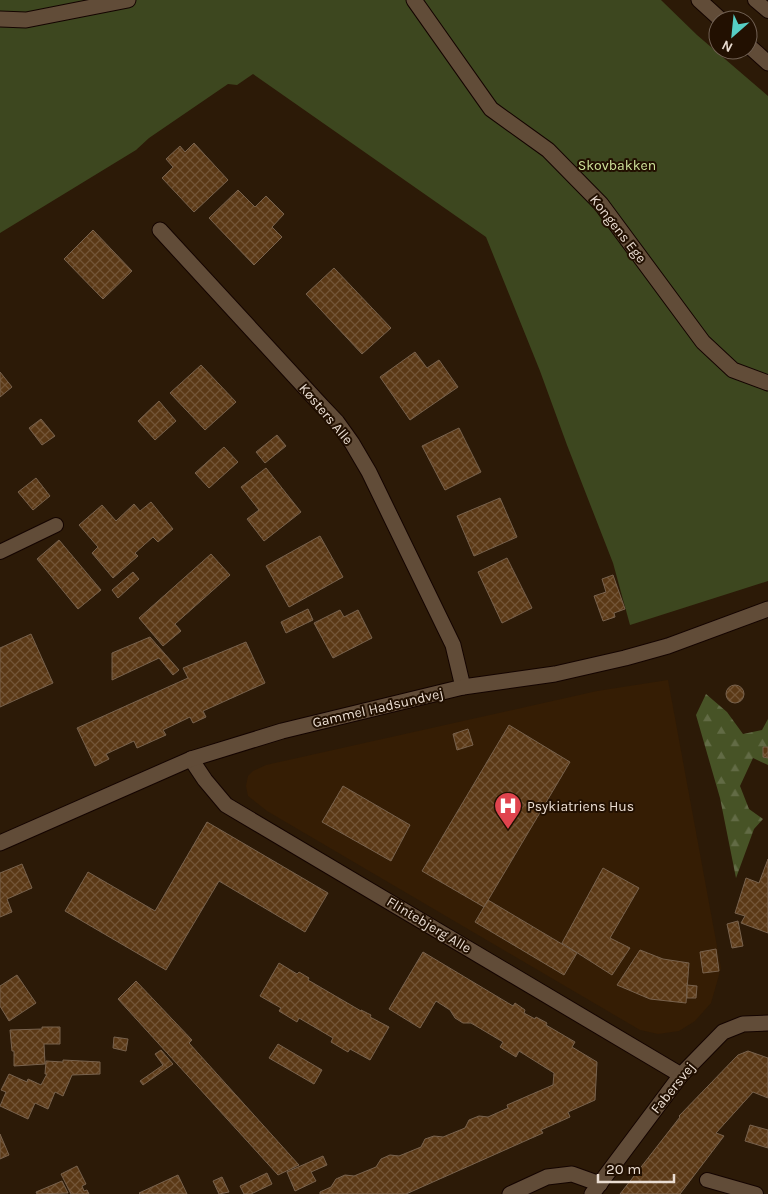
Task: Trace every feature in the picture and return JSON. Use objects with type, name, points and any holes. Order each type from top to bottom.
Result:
[{"type":"street","points":[[0,19],[26,20],[128,0]]},
{"type":"street","name":"Kongens Ege","points":[[414,0],[492,109],[548,150],[601,204],[703,342],[733,370],[768,383]]},
{"type":"street","points":[[699,0],[710,10]]},
{"type":"street","points":[[758,54],[768,63]]},
{"type":"street","name":"Køsters Alle","points":[[160,230],[337,422],[352,444],[373,480],[452,645],[463,687]]},
{"type":"street","name":"Gammel Hadsundvej","points":[[0,843],[191,759],[282,731],[463,687],[555,674],[625,658],[668,646],[768,609]]},
{"type":"street","name":"Flintebjerg Alle","points":[[191,759],[205,780],[226,805],[681,1075]]},
{"type":"street","name":"Fabersvej","points":[[596,1189],[681,1075],[723,1032],[743,1024],[768,1023]]},
{"type":"street","points":[[510,1194],[547,1177],[572,1174],[596,1189]]},
{"type":"lane","points":[[755,0],[768,12]]},
{"type":"lane","points":[[0,552],[56,525]]},
{"type":"lane","points":[[707,1180],[756,1194]]},
{"type":"shaded area","points":[[668,680],[721,968],[711,1003],[695,1021],[679,1031],[658,1034],[640,1030],[267,811],[248,796],[246,786],[248,776],[253,771],[266,765],[597,691]]},
{"type":"green space","name":"Skovbakken","points":[[0,0],[661,0],[708,44],[708,60],[726,60],[768,96],[768,581],[630,625],[613,563],[540,371],[486,237],[253,74],[237,85],[228,84],[149,138],[136,150],[0,233]]},
{"type":"green space","points":[[706,694],[727,712],[743,734],[762,730],[768,719],[768,765],[753,758],[740,786],[749,809],[763,819],[754,829],[736,878],[720,798],[696,715]]},
{"type":"building","points":[[194,143],[228,180],[194,212],[162,178],[173,167],[166,159],[180,146],[185,152]]},
{"type":"building","points":[[238,190],[255,207],[266,196],[284,214],[272,227],[282,237],[254,265],[209,218]]},
{"type":"building","points":[[93,230],[132,271],[103,299],[64,259]]},
{"type":"building","points":[[334,268],[391,328],[362,354],[306,294]]},
{"type":"building","points":[[415,352],[427,368],[439,360],[458,387],[410,420],[380,377]]},
{"type":"building","points":[[201,365],[236,402],[205,430],[170,393]]},
{"type":"building","points":[[0,372],[12,387],[0,397]]},
{"type":"building","points":[[159,401],[176,421],[155,440],[138,421]]},
{"type":"building","points":[[41,419],[55,436],[42,445],[29,428]]},
{"type":"building","points":[[459,428],[481,472],[445,490],[422,446]]},
{"type":"building","points":[[277,435],[286,446],[265,463],[256,452]]},
{"type":"building","points":[[224,447],[238,462],[209,488],[195,473]]},
{"type":"building","points":[[266,468],[301,512],[264,541],[247,519],[259,510],[241,487]]},
{"type":"building","points":[[36,478],[50,496],[33,510],[18,492]]},
{"type":"building","points":[[500,498],[517,537],[474,556],[457,516]]},
{"type":"building","points":[[151,502],[173,529],[158,542],[153,537],[135,553],[138,556],[113,578],[92,553],[98,547],[79,525],[102,505],[116,521],[134,504],[140,511]]},
{"type":"building","points":[[320,536],[343,577],[289,607],[266,566]]},
{"type":"building","points":[[59,540],[101,590],[78,609],[37,559]]},
{"type":"building","points":[[211,554],[230,575],[175,624],[181,631],[163,646],[139,618]]},
{"type":"building","points":[[507,558],[532,608],[502,623],[478,572]]},
{"type":"building","points":[[133,572],[139,579],[118,598],[112,590]]},
{"type":"building","points":[[613,575],[625,609],[614,613],[615,617],[603,621],[594,596],[606,592],[602,579]]},
{"type":"building","points":[[308,609],[313,620],[286,633],[281,622]]},
{"type":"building","points":[[340,610],[344,617],[358,610],[372,638],[333,658],[314,623]]},
{"type":"building","points":[[31,634],[53,683],[0,707],[0,648]]},
{"type":"building","points":[[150,637],[179,670],[173,675],[159,658],[112,680],[112,653]]},
{"type":"building","points":[[246,642],[265,683],[203,711],[206,717],[193,723],[190,717],[163,730],[166,735],[137,748],[134,741],[106,754],[109,759],[95,766],[77,728],[188,678],[183,668]]},
{"type":"building","points":[[731,685],[739,685],[744,690],[742,701],[731,703],[726,698],[726,690]]},
{"type":"building","points":[[509,725],[570,762],[484,907],[422,871]]},
{"type":"building","points":[[468,729],[473,745],[457,750],[453,734]]},
{"type":"building","points":[[763,747],[768,747],[768,758],[763,757]]},
{"type":"building","points":[[343,786],[410,825],[391,861],[322,822]]},
{"type":"building","points":[[207,822],[328,893],[305,932],[219,881],[166,970],[65,911],[88,872],[155,911]]},
{"type":"building","points":[[768,859],[768,933],[741,923],[745,916],[735,913],[746,878],[759,883]]},
{"type":"building","points":[[22,864],[32,888],[7,899],[12,912],[0,917],[0,873]]},
{"type":"building","points":[[603,868],[639,888],[610,938],[630,948],[612,975],[562,943]]},
{"type":"building","points":[[488,900],[577,953],[564,975],[475,922]]},
{"type":"building","points":[[738,921],[743,946],[732,948],[727,924]]},
{"type":"building","points":[[716,949],[719,971],[703,973],[700,952]]},
{"type":"building","points":[[640,950],[663,959],[689,963],[686,1003],[650,999],[617,985]]},
{"type":"building","points":[[423,952],[513,1006],[515,1003],[525,1010],[524,1013],[547,1023],[546,1025],[575,1042],[572,1047],[597,1062],[595,1100],[568,1112],[570,1117],[541,1130],[543,1133],[406,1194],[320,1194],[320,1192],[331,1187],[336,1179],[345,1175],[354,1176],[376,1167],[381,1159],[390,1155],[399,1156],[421,1147],[425,1139],[434,1136],[443,1137],[465,1128],[469,1120],[479,1116],[488,1117],[508,1108],[507,1105],[553,1085],[554,1073],[519,1051],[516,1057],[500,1047],[503,1042],[471,1023],[463,1023],[455,1018],[450,1010],[436,1001],[420,1028],[389,1009]]},
{"type":"building","points":[[279,963],[297,974],[299,972],[309,978],[308,980],[389,1027],[370,1060],[350,1049],[348,1052],[331,1042],[333,1038],[299,1018],[297,1022],[279,1011],[281,1008],[260,996]]},
{"type":"building","points":[[17,975],[36,1003],[9,1021],[0,1006],[0,986]]},
{"type":"building","points":[[136,981],[192,1040],[189,1043],[299,1165],[278,1175],[118,999]]},
{"type":"building","points":[[687,985],[697,986],[696,998],[687,998]]},
{"type":"building","points":[[42,1027],[60,1027],[60,1044],[44,1044],[45,1064],[14,1066],[14,1051],[12,1051],[10,1030],[42,1029]]},
{"type":"building","points":[[114,1037],[128,1039],[126,1051],[113,1048]]},
{"type":"building","points":[[278,1044],[322,1070],[314,1084],[269,1058]]},
{"type":"building","points":[[161,1050],[173,1064],[143,1085],[140,1081],[163,1065],[155,1054]]},
{"type":"building","points":[[748,1051],[768,1058],[768,1098],[753,1092],[716,1133],[724,1136],[680,1194],[620,1194],[679,1116],[738,1055]]},
{"type":"building","points":[[63,1060],[100,1062],[100,1074],[72,1075],[63,1096],[55,1092],[48,1109],[35,1103],[28,1119],[0,1106],[6,1092],[1,1090],[9,1074],[27,1082],[28,1079],[41,1085],[47,1074],[45,1074],[46,1061],[63,1062]]},
{"type":"building","points":[[750,1125],[768,1130],[768,1148],[745,1141]]},
{"type":"building","points":[[0,1134],[9,1155],[0,1159]]},
{"type":"building","points":[[323,1156],[327,1165],[311,1172],[316,1181],[295,1191],[287,1172]]},
{"type":"building","points":[[77,1166],[86,1184],[82,1186],[84,1191],[87,1190],[89,1194],[71,1194],[61,1174]]},
{"type":"building","points":[[267,1173],[272,1184],[251,1194],[244,1194],[240,1186]]},
{"type":"building","points":[[178,1175],[187,1194],[139,1193]]},
{"type":"building","points":[[222,1177],[229,1192],[219,1194],[213,1181]]},
{"type":"building","points":[[62,1181],[68,1193],[37,1194],[36,1192]]},
{"type":"place","name":"Psykiatriens Hus","points":[[508,830]]}]
